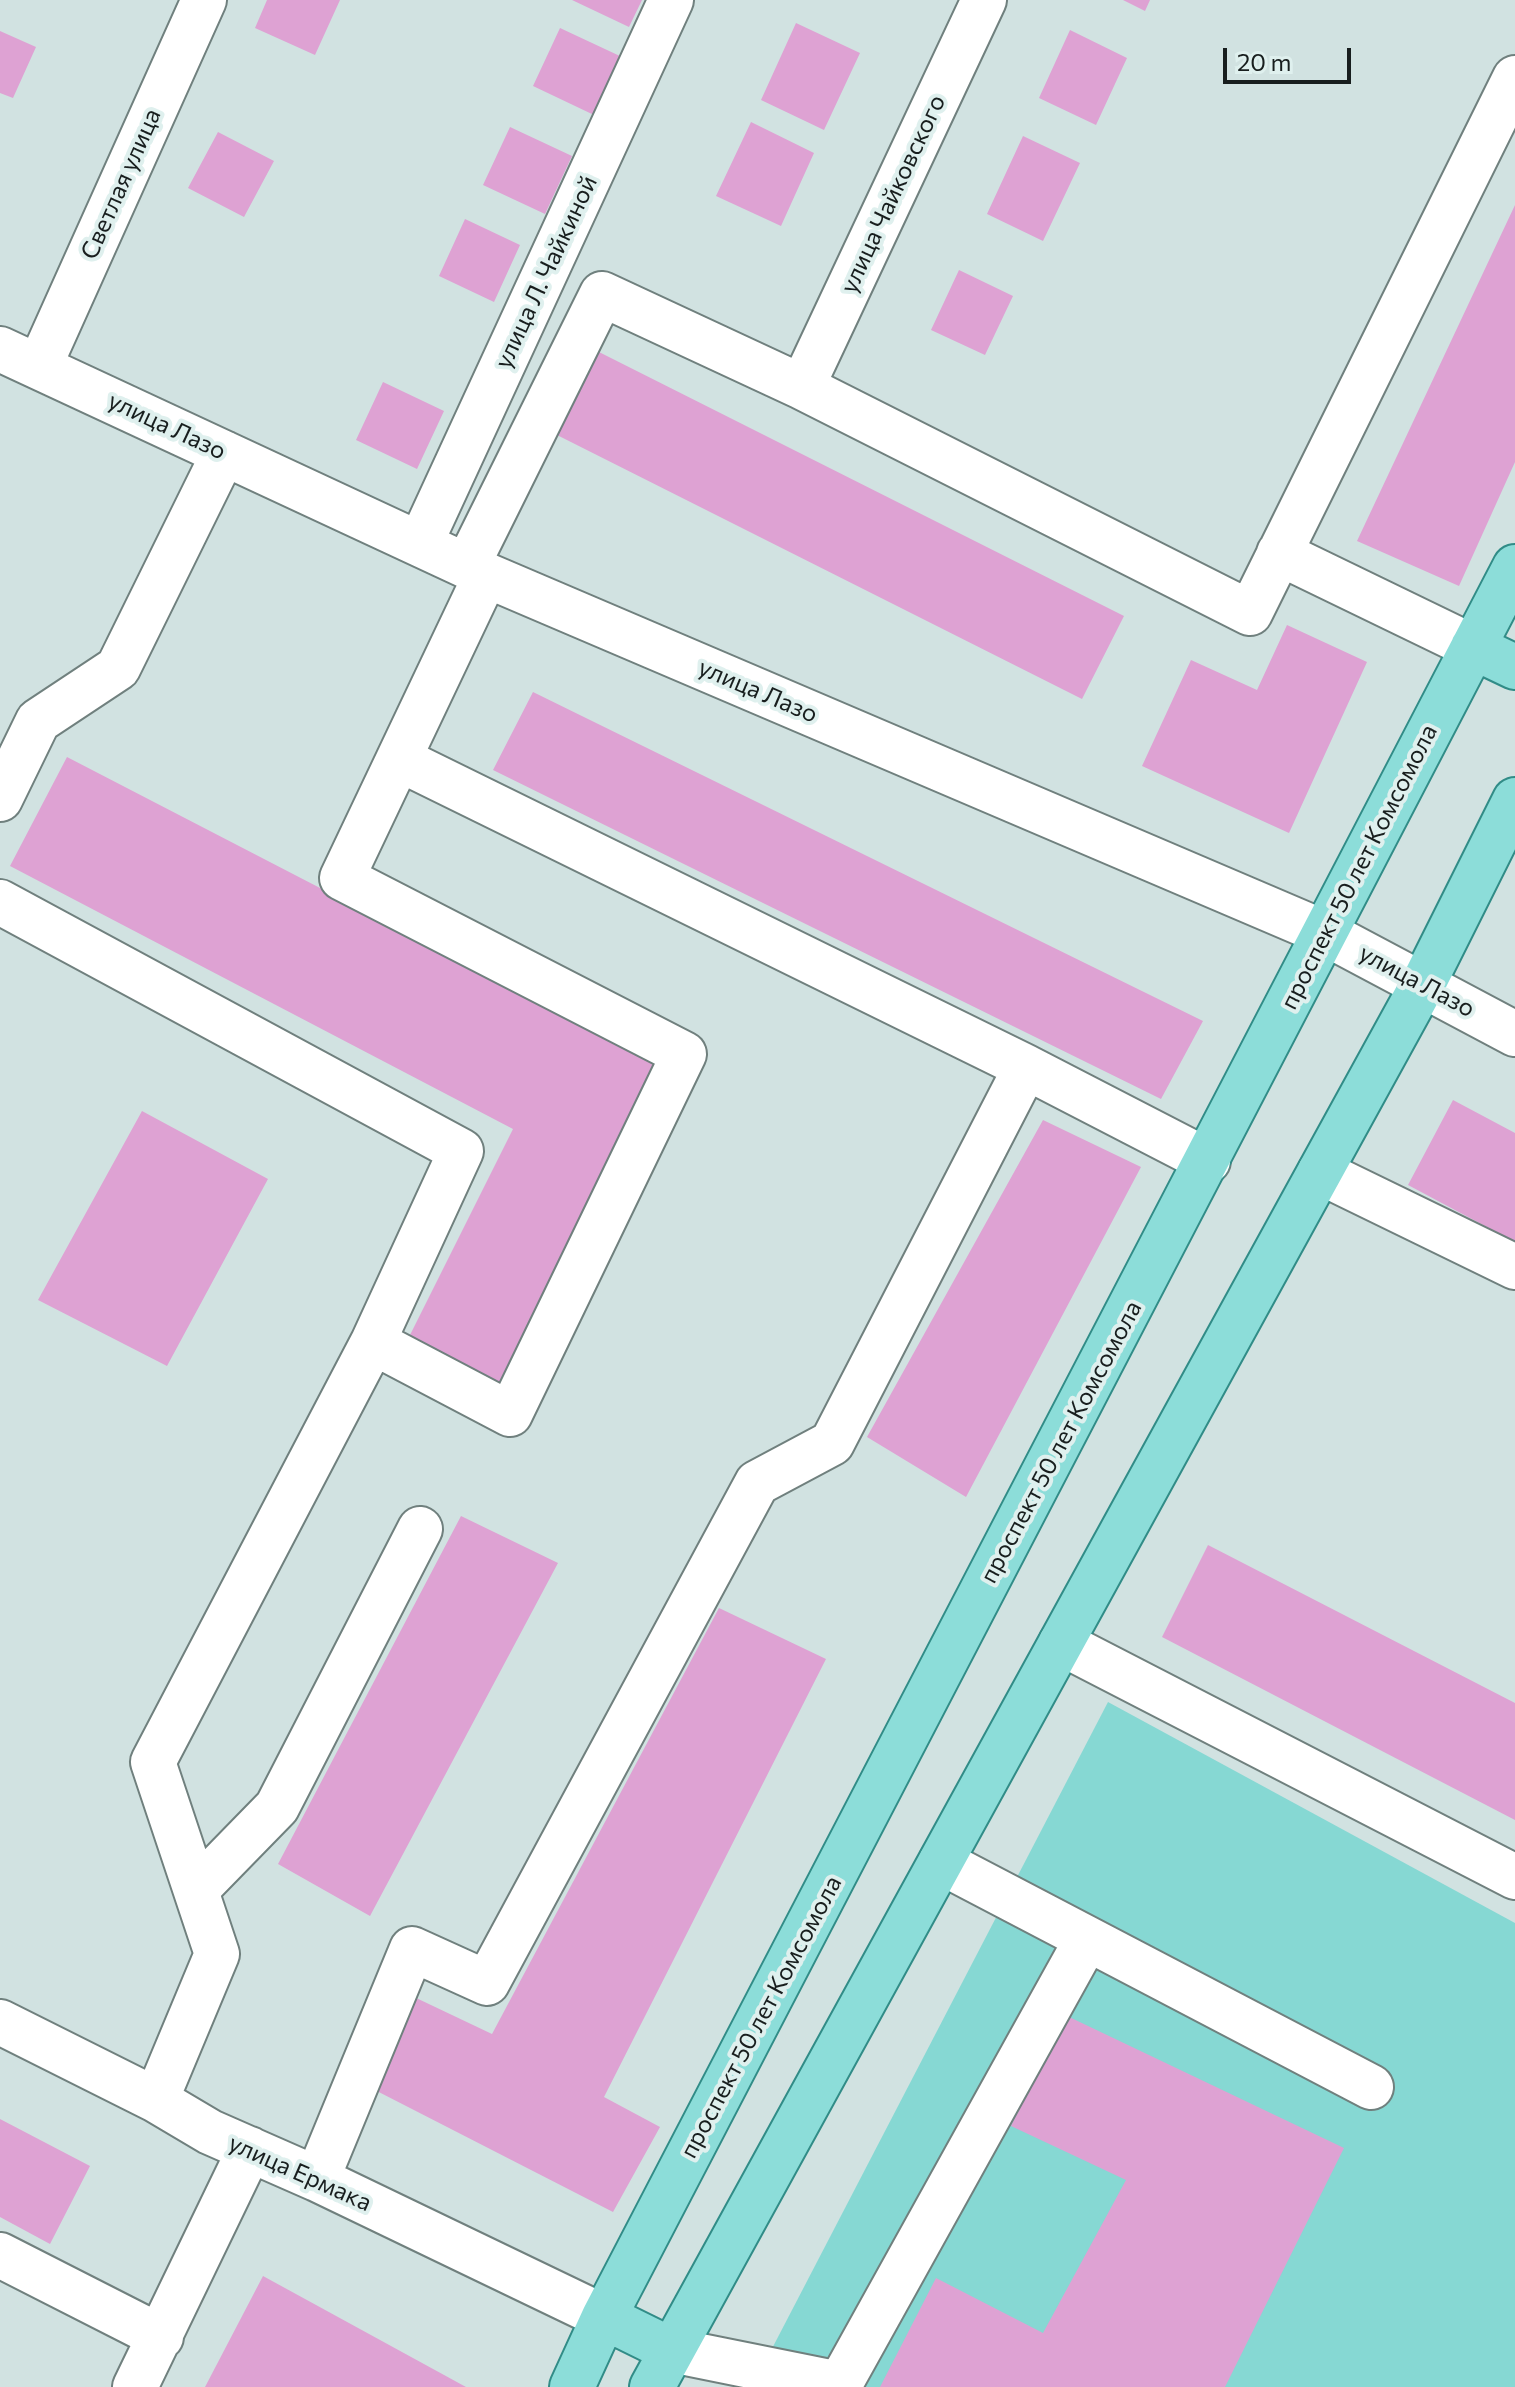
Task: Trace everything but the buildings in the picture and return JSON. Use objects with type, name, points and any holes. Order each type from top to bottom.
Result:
[{"type":"main road","name":"проспект 50 лет Комсомола","points":[[572,2387],[604,2317],[1515,567]]},
{"type":"main road","points":[[1473,647],[1515,667]]},
{"type":"main road","points":[[604,2317],[662,2369],[1423,984],[1515,800]]},
{"type":"street","name":"Светлая улица","points":[[39,367],[204,0]]},
{"type":"street","name":"улица Л. Чайкиной","points":[[420,544],[671,0]]},
{"type":"street","name":"улица Чайковского","points":[[802,387],[984,0]]},
{"type":"street","points":[[373,1342],[510,1414],[684,1054],[342,878],[399,759],[477,571],[602,294],[802,387],[1250,613],[1515,78]]},
{"type":"street","name":"улица Лазо","points":[[0,349],[477,571],[1325,933],[1515,1034]]},
{"type":"street","points":[[0,799],[38,721],[118,668],[224,453]]},
{"type":"street","points":[[1279,553],[1473,647]]},
{"type":"street","points":[[399,759],[1026,1067],[1208,1161]]},
{"type":"street","points":[[0,902],[461,1151],[373,1342],[153,1762],[217,1954],[156,2100]]},
{"type":"street","points":[[317,2179],[412,1949],[487,1983],[757,1483],[832,1443],[1026,1067]]},
{"type":"street","points":[[1320,1172],[1515,1267]]},
{"type":"street","points":[[196,1890],[277,1807],[420,1529]]},
{"type":"street","points":[[1061,1643],[1515,1877]]},
{"type":"street","points":[[941,1862],[1371,2087]]},
{"type":"street","points":[[662,2369],[840,2384],[1087,1939]]},
{"type":"street","name":"улица Ермака","points":[[0,2022],[156,2100],[210,2132],[317,2179],[604,2317]]},
{"type":"street","points":[[135,2387],[250,2149]]},
{"type":"street","points":[[0,2255],[161,2337]]},
{"type":"shaded area","points":[[1108,1702],[1515,1923],[1515,2387],[752,2387]]}]
